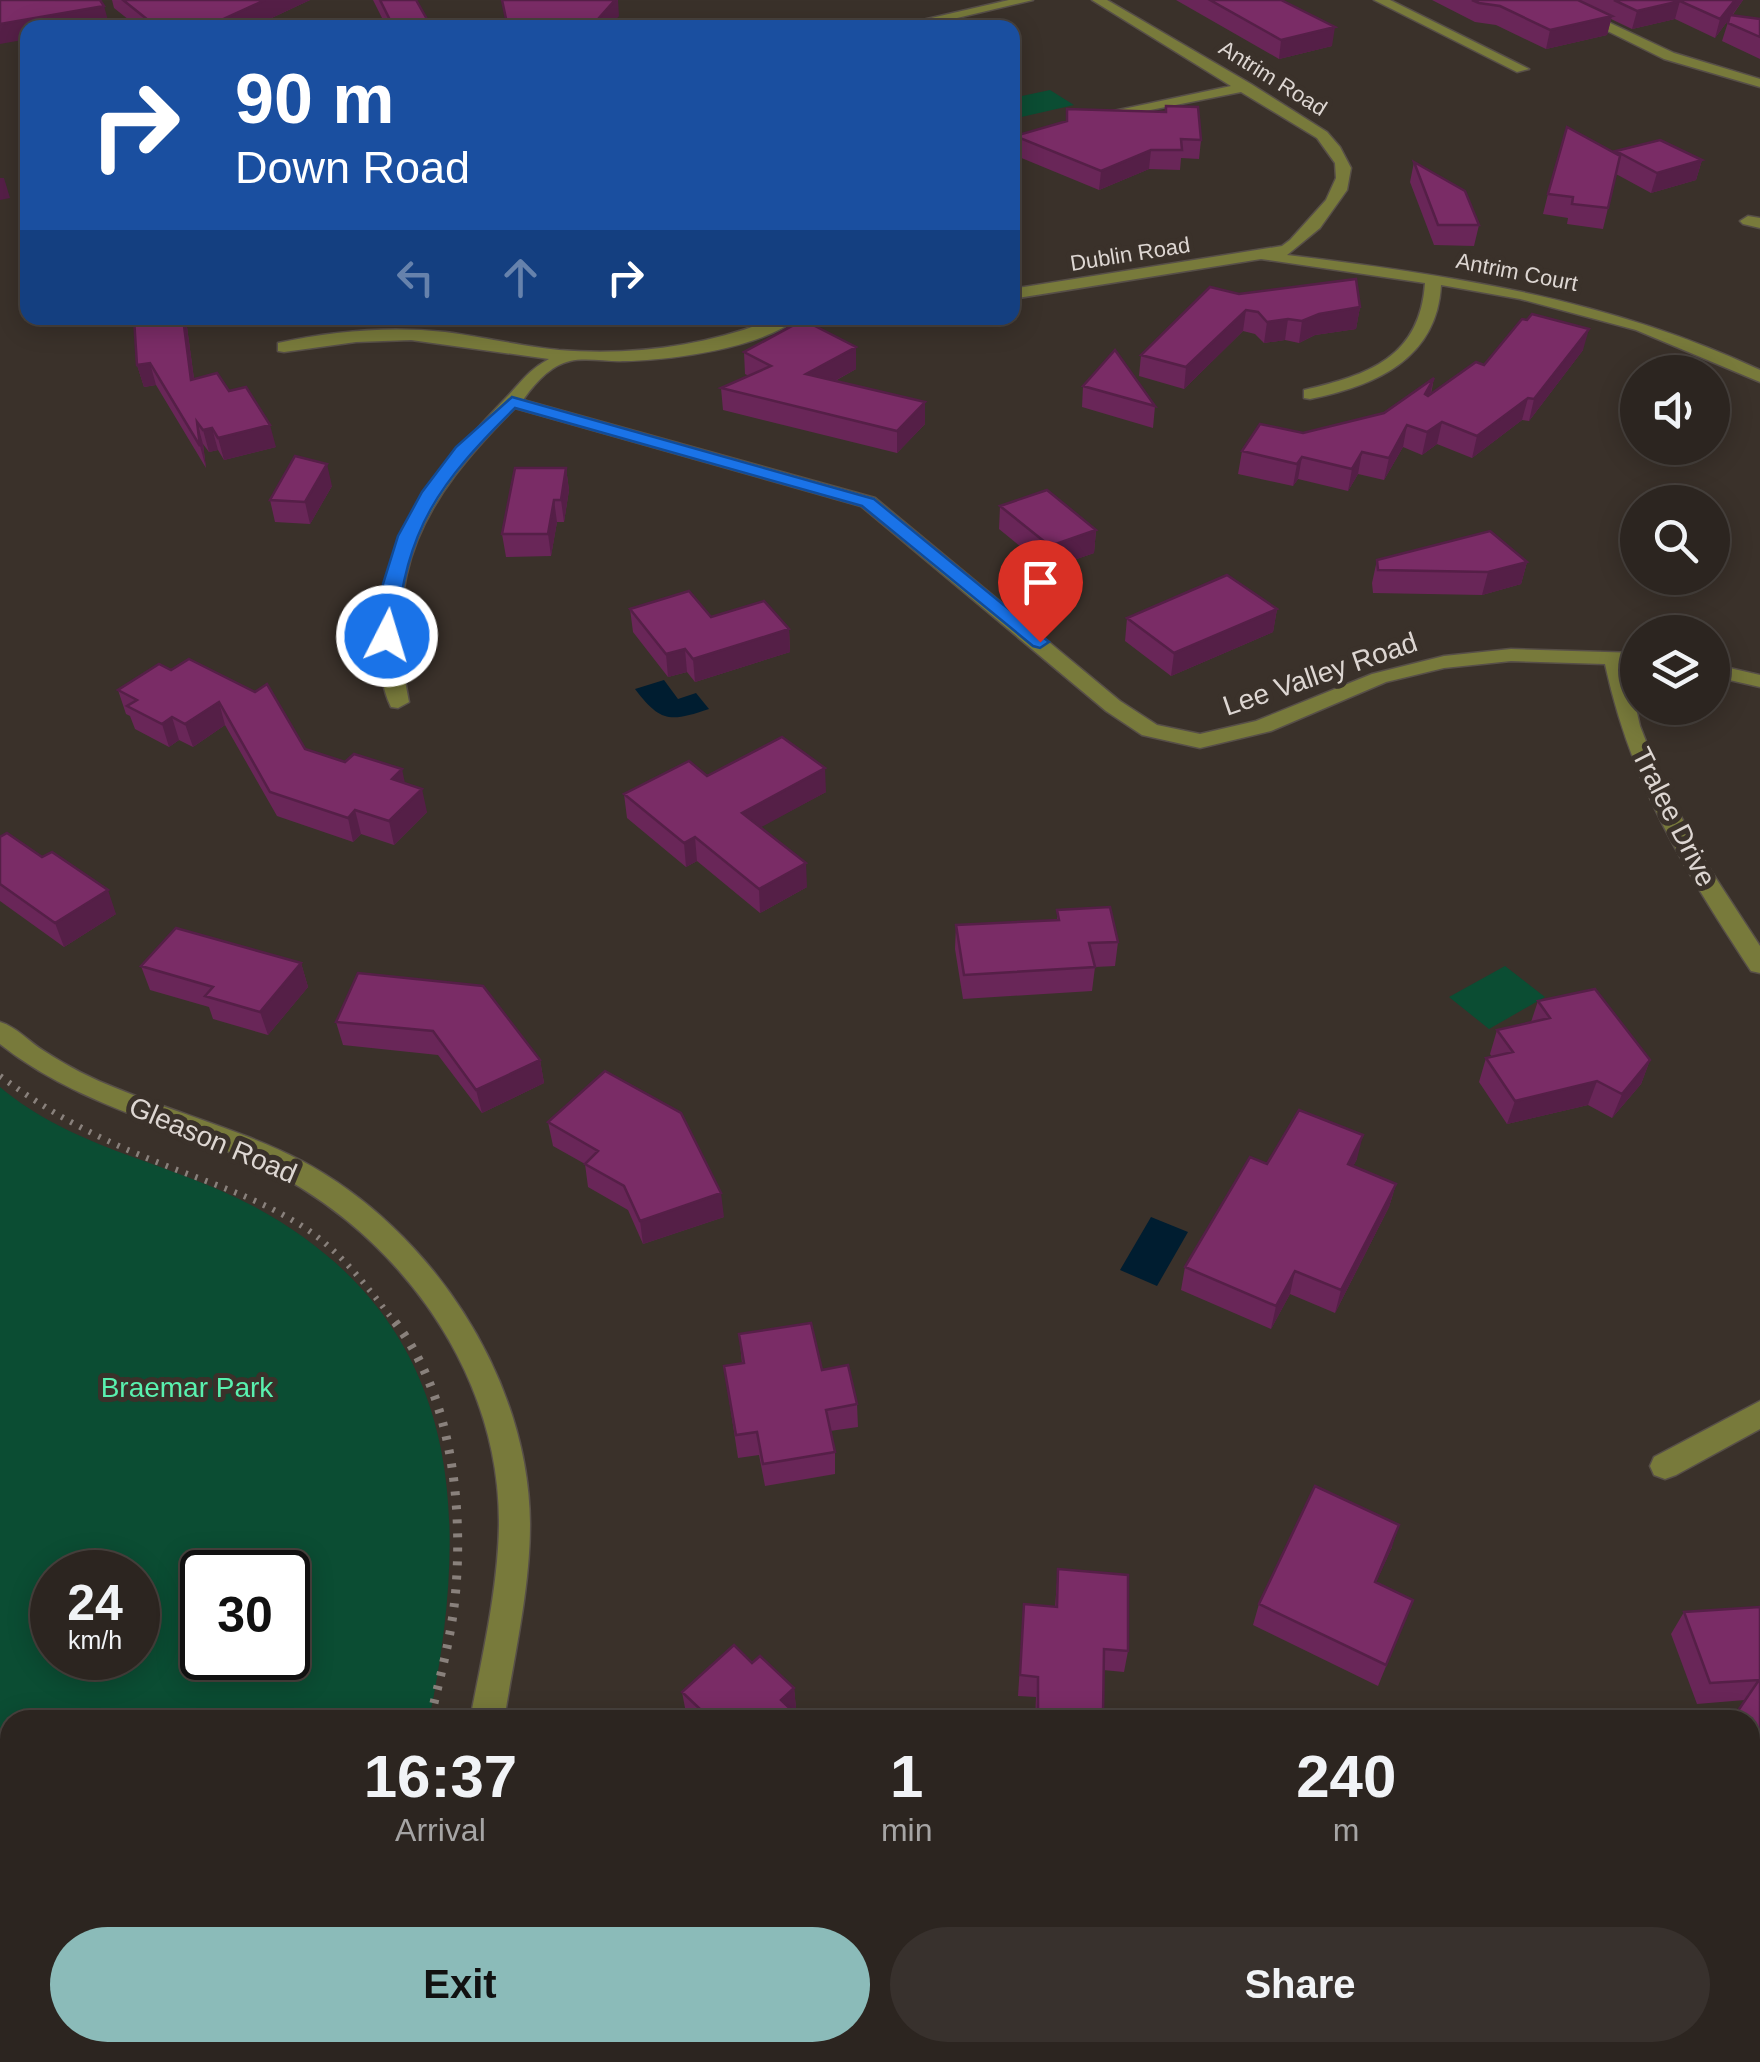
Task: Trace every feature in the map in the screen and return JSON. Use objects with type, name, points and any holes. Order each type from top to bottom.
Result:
[{"type":"street","points":[[932,20],[1027,0]]},
{"type":"street","name":"Antrim Road","points":[[1098,0],[1322,135],[1337,151],[1345,170],[1342,188],[1287,250],[1254,256]]},
{"type":"street","points":[[1380,0],[1522,70]]},
{"type":"street","points":[[1551,0],[1668,56],[1760,83]]},
{"type":"street","points":[[1088,120],[1246,87]]},
{"type":"street","name":"Antrim Court","points":[[1254,256],[1433,278],[1537,296],[1604,313],[1670,336],[1760,377]]},
{"type":"street","name":"Dublin Road","points":[[1020,293],[1254,256]]},
{"type":"street","points":[[1310,394],[1365,380],[1411,348],[1426,326],[1434,302],[1433,278]]},
{"type":"street","points":[[284,347],[331,338],[430,336],[566,356],[672,352],[718,344],[769,325]]},
{"type":"street","points":[[398,702],[388,666],[387,636],[392,584],[406,536],[430,492],[462,450],[512,402],[532,376],[566,356]]},
{"type":"street","name":"Lee Valley Road","points":[[512,402],[868,502],[1113,706],[1150,730],[1200,741],[1263,726],[1379,678],[1444,662],[1511,654],[1620,658]]},
{"type":"street","name":"Tralee Drive","points":[[1614,657],[1636,745],[1665,812],[1760,965]]},
{"type":"street","points":[[1730,674],[1760,681]]},
{"type":"street","name":"Gleason Road","points":[[0,1032],[21,1050],[97,1091],[293,1169],[360,1214],[427,1281],[466,1338],[490,1392],[506,1454],[514,1520],[501,1642],[489,1710]]},
{"type":"street","points":[[1665,1466],[1760,1414]]},
{"type":"path","points":[[0,1076],[38,1108],[108,1146],[223,1188],[294,1221],[352,1268],[410,1344],[437,1408],[451,1488],[456,1581],[432,1710]]},
{"type":"green space","points":[[1050,90],[1074,105],[1020,117],[1020,96]]},
{"type":"green space","points":[[1505,966],[1545,997],[1489,1029],[1449,997]]},
{"type":"green space","name":"Braemar Park","points":[[0,1087],[59,1126],[253,1206],[323,1252],[375,1304],[412,1363],[436,1427],[448,1495],[449,1567],[431,1710],[0,1710]]},
{"type":"water","points":[[664,680],[678,699],[696,693],[709,709],[685,716],[660,714],[635,689]]},
{"type":"water","points":[[1151,1217],[1188,1232],[1157,1286],[1120,1270]]},
{"type":"building","points":[[0,0],[100,0],[104,6],[20,20],[0,24]]},
{"type":"building","points":[[123,0],[265,0],[221,20],[148,20]]},
{"type":"building","points":[[380,0],[416,0],[427,20],[390,20]]},
{"type":"building","points":[[502,0],[615,0],[597,20],[506,20]]},
{"type":"building","points":[[1210,0],[1281,0],[1335,27],[1281,40]]},
{"type":"building","points":[[1472,0],[1578,0],[1612,16],[1550,30],[1500,6]]},
{"type":"building","points":[[1614,0],[1735,0],[1720,19],[1680,1],[1637,11]]},
{"type":"building","points":[[1730,15],[1760,19],[1760,37],[1728,23]]},
{"type":"building","points":[[1166,106],[1198,107],[1201,140],[1181,139],[1182,150],[1151,150],[1101,171],[1020,138],[1020,135],[1067,121],[1067,109],[1166,112]]},
{"type":"building","points":[[1567,127],[1620,156],[1608,208],[1572,204],[1573,197],[1548,194]]},
{"type":"building","points":[[1660,140],[1702,160],[1657,173],[1616,151]]},
{"type":"building","points":[[1414,162],[1465,191],[1479,225],[1438,225]]},
{"type":"building","points":[[1356,279],[1360,307],[1302,321],[1267,322],[1258,312],[1246,310],[1186,367],[1141,355],[1210,287],[1239,294]]},
{"type":"building","points":[[1532,314],[1589,329],[1534,399],[1528,398],[1477,436],[1442,422],[1427,432],[1407,425],[1389,458],[1362,452],[1352,469],[1302,457],[1297,464],[1242,451],[1260,424],[1303,433],[1384,413],[1434,378],[1425,394],[1428,396],[1476,362],[1484,365],[1522,319],[1527,320]]},
{"type":"building","points":[[134,325],[184,325],[191,380],[217,373],[229,391],[246,387],[270,425],[218,438],[212,428],[203,430],[197,422],[200,446],[150,363],[137,365]]},
{"type":"building","points":[[794,325],[813,325],[856,347],[806,374],[925,402],[897,431],[721,388],[771,366],[744,352]]},
{"type":"building","points":[[1115,350],[1155,406],[1083,386]]},
{"type":"building","points":[[295,456],[327,464],[305,502],[270,500]]},
{"type":"building","points":[[515,468],[566,468],[561,500],[554,500],[548,534],[502,534]]},
{"type":"building","points":[[1047,490],[1096,530],[1050,546],[1000,506]]},
{"type":"building","points":[[1490,531],[1527,562],[1488,572],[1378,570],[1377,560]]},
{"type":"building","points":[[1227,575],[1277,609],[1174,653],[1127,618]]},
{"type":"building","points":[[689,591],[711,617],[764,601],[789,629],[693,659],[685,649],[666,654],[630,609]]},
{"type":"building","points":[[189,659],[255,692],[267,684],[305,749],[345,762],[354,754],[402,769],[392,779],[422,789],[389,821],[355,810],[348,818],[270,792],[219,702],[185,724],[172,717],[162,724],[127,706],[137,700],[118,690],[159,664],[171,670]]},
{"type":"building","points":[[782,737],[825,768],[742,813],[806,863],[759,889],[695,837],[684,843],[624,794],[689,761],[707,776]]},
{"type":"building","points":[[7,833],[42,857],[52,852],[108,890],[55,923],[0,884],[0,837]]},
{"type":"building","points":[[1110,907],[1118,942],[1089,943],[1095,967],[964,975],[956,925],[1059,920],[1057,910]]},
{"type":"building","points":[[176,928],[301,963],[260,1012],[205,996],[213,987],[141,966]]},
{"type":"building","points":[[358,973],[483,986],[540,1060],[476,1090],[433,1031],[336,1022]]},
{"type":"building","points":[[1595,989],[1650,1060],[1622,1094],[1597,1081],[1515,1101],[1486,1058],[1513,1052],[1497,1030],[1550,1018],[1538,1001]]},
{"type":"building","points":[[605,1071],[681,1113],[721,1193],[640,1221],[624,1186],[585,1164],[598,1151],[548,1122]]},
{"type":"building","points":[[1299,1110],[1363,1135],[1348,1164],[1396,1184],[1341,1290],[1295,1271],[1276,1306],[1185,1267],[1250,1157],[1267,1164]]},
{"type":"building","points":[[811,1323],[822,1370],[848,1365],[857,1404],[826,1410],[835,1452],[763,1464],[757,1432],[736,1435],[724,1366],[744,1363],[739,1334]]},
{"type":"building","points":[[1315,1486],[1399,1525],[1375,1582],[1413,1600],[1386,1665],[1259,1604]]},
{"type":"building","points":[[1058,1569],[1128,1575],[1128,1651],[1104,1649],[1103,1710],[1038,1709],[1038,1677],[1020,1675],[1024,1604],[1057,1607]]},
{"type":"building","points":[[1760,1607],[1760,1710],[1738,1710],[1759,1680],[1710,1683],[1684,1612]]},
{"type":"building","points":[[734,1645],[752,1663],[760,1656],[794,1688],[781,1700],[792,1710],[699,1710],[682,1692]]},
{"type":"route","points":[[387,636],[392,584],[406,536],[430,492],[462,450],[512,402],[868,502],[1040,642]]}]
